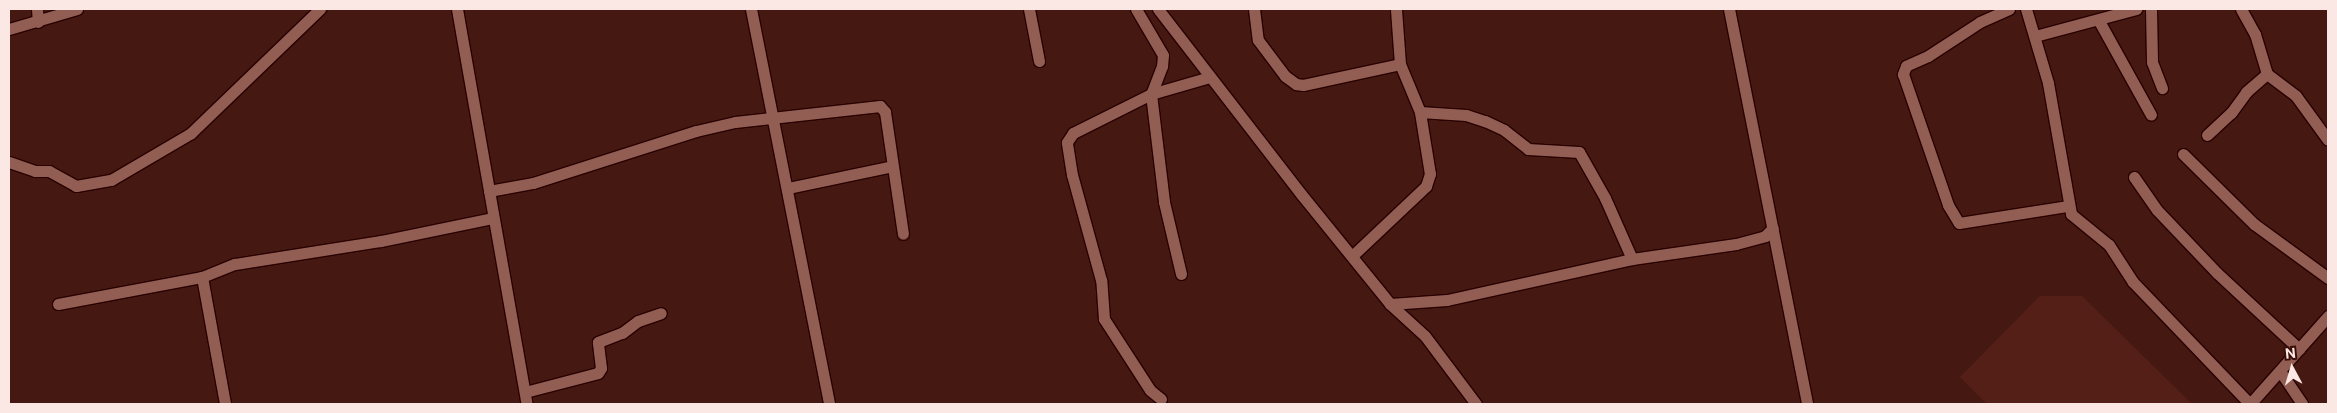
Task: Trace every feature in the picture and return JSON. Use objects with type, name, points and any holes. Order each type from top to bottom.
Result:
[{"type":"street","points":[[37,9],[38,22]]},
{"type":"street","points":[[9,29],[77,9]]},
{"type":"street","points":[[9,162],[35,170],[49,171],[76,186],[111,180],[191,134],[320,9]]},
{"type":"street","points":[[457,9],[527,404]]},
{"type":"street","points":[[751,9],[788,188],[829,404]]},
{"type":"street","points":[[1029,9],[1039,60]]},
{"type":"street","points":[[1136,9],[1163,55],[1162,66],[1151,94],[1164,202],[1181,274]]},
{"type":"street","points":[[1158,9],[1390,304],[1425,336],[1476,404]]},
{"type":"street","points":[[1254,9],[1258,40],[1285,76],[1296,84],[1303,86],[1400,64]]},
{"type":"street","points":[[1352,256],[1428,181],[1430,160],[1420,112],[1400,64],[1396,9]]},
{"type":"street","points":[[1729,9],[1806,404]]},
{"type":"street","points":[[2009,9],[1980,22],[1928,56],[1906,66],[1903,74],[1948,205],[1960,223],[2067,206]]},
{"type":"street","points":[[2026,9],[2048,84],[2067,206],[2076,219],[2109,245],[2133,282],[2250,404],[2328,316]]},
{"type":"street","points":[[2035,36],[2099,21],[2136,9]]},
{"type":"street","points":[[2151,9],[2152,62],[2162,88]]},
{"type":"street","points":[[2240,9],[2254,34],[2268,74],[2296,96],[2328,140]]},
{"type":"street","points":[[2099,21],[2151,115]]},
{"type":"street","points":[[2207,135],[2231,113],[2246,92],[2268,74]]},
{"type":"street","points":[[1161,400],[1150,390],[1104,319],[1101,280],[1068,156],[1067,142],[1073,133],[1151,94],[1210,77]]},
{"type":"street","points":[[489,191],[533,183],[696,131],[735,122],[880,106],[885,112],[903,234]]},
{"type":"street","points":[[1420,112],[1466,115],[1485,121],[1504,130],[1528,149],[1579,152],[1605,198],[1632,259]]},
{"type":"street","points":[[2183,154],[2254,224],[2328,278]]},
{"type":"street","points":[[788,188],[892,166]]},
{"type":"street","points":[[2134,177],[2157,210],[2217,273],[2299,349]]},
{"type":"street","points":[[58,304],[202,277],[235,264],[381,241],[493,218]]},
{"type":"street","points":[[1390,304],[1447,300],[1632,259],[1749,241],[1764,236],[1773,228]]},
{"type":"street","points":[[202,277],[225,404]]},
{"type":"street","points":[[525,392],[598,374],[601,368],[598,342],[622,333],[638,321],[661,313]]},
{"type":"street","points":[[2280,371],[2302,404]]},
{"type":"shaded area","points":[[2040,296],[2082,296],[2192,404],[1987,404],[1960,377]]}]
